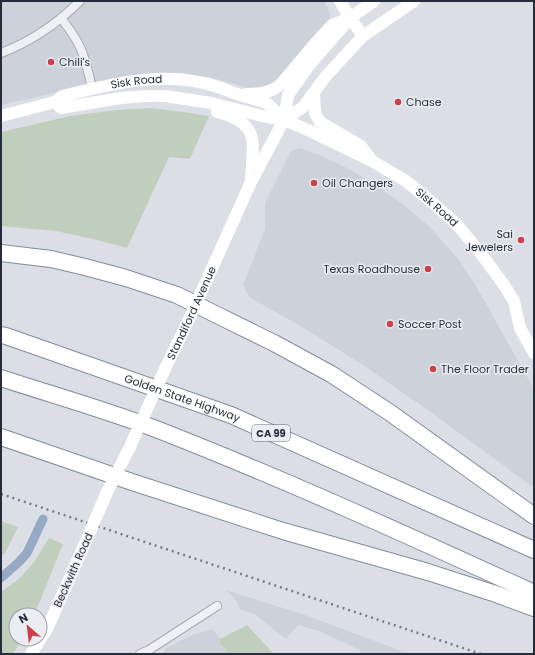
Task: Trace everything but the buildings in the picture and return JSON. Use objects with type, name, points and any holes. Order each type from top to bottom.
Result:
[{"type":"highway","points":[[1,253],[51,259],[126,278],[176,295],[267,339],[331,374],[389,412],[534,516]]},
{"type":"highway","name":"Golden State Highway","points":[[1,335],[231,415],[534,550]]},
{"type":"highway","points":[[1,378],[169,434],[388,527],[534,593]]},
{"type":"highway","points":[[1,437],[115,477],[284,530],[428,572],[534,608]]},
{"type":"main road","points":[[340,1],[363,36]]},
{"type":"main road","name":"Standiford Avenue","points":[[101,506],[129,449],[251,182],[284,120],[288,95],[311,64],[350,18],[374,1]]},
{"type":"main road","name":"Standiford Avenue","points":[[284,120],[303,107],[326,76],[363,36],[414,1]]},
{"type":"main road","points":[[238,94],[259,94],[275,89],[281,84],[332,24],[350,18]]},
{"type":"main road","name":"Sisk Road","points":[[1,116],[55,102],[62,96],[92,89],[135,80],[171,79],[202,83],[268,104],[284,120]]},
{"type":"main road","points":[[314,93],[315,112],[320,122],[361,146],[372,160]]},
{"type":"main road","name":"Sisk Road","points":[[55,102],[61,108],[121,98],[152,96],[173,97],[211,103],[284,120],[372,160],[401,177],[428,199],[450,218],[475,247],[504,285],[514,301],[520,328],[534,353]]},
{"type":"main road","points":[[121,98],[192,106],[225,114],[242,122],[249,129],[253,140],[251,182]]},
{"type":"main road","name":"Beckwith Road","points":[[31,654],[47,629],[101,506]]},
{"type":"street","points":[[1,53],[14,48],[47,28],[80,1]]},
{"type":"street","points":[[61,18],[74,36],[81,50],[86,62],[92,89]]},
{"type":"street","points":[[140,654],[149,650],[217,606]]},
{"type":"shaded area","points":[[1,1],[324,1],[329,10],[330,17],[274,86],[249,89],[208,77],[165,73],[112,80],[1,105]]},
{"type":"shaded area","points":[[299,148],[320,155],[351,170],[374,184],[404,205],[431,228],[458,259],[476,286],[534,389],[534,488],[432,413],[360,363],[297,324],[249,297],[243,285],[265,229],[265,203],[291,151]]},
{"type":"shaded area","points":[[226,590],[305,615],[410,654],[360,654],[360,650],[319,631],[298,625],[286,639],[256,615],[240,609],[237,602]]},
{"type":"shaded area","points":[[213,629],[220,639],[220,644],[227,650],[223,654],[163,654],[166,648],[194,634]]},
{"type":"green space","points":[[150,108],[209,116],[190,159],[169,157],[127,248],[56,231],[1,226],[1,132],[70,116],[117,110]]},
{"type":"green space","points":[[1,521],[18,527],[5,553],[1,556]]},
{"type":"green space","points":[[49,538],[63,544],[37,607],[8,607],[8,647],[17,647],[13,654],[1,654],[1,592],[19,579],[34,562]]},
{"type":"green space","points":[[247,625],[273,654],[223,654],[227,650],[220,644],[220,639]]},
{"type":"waterway","points":[[1,578],[27,553],[43,519]]},
{"type":"railway","points":[[1,494],[481,654]]},
{"type":"place","name":"Chili's","points":[[51,62]]},
{"type":"place","name":"Chase","points":[[398,102]]},
{"type":"place","name":"Oil Changers","points":[[314,183]]},
{"type":"place","name":"Sai Jewelers","points":[[521,240]]},
{"type":"place","name":"Texas Roadhouse","points":[[428,269]]},
{"type":"place","name":"Soccer Post","points":[[390,324]]},
{"type":"place","name":"The Floor Trader","points":[[433,369]]}]
